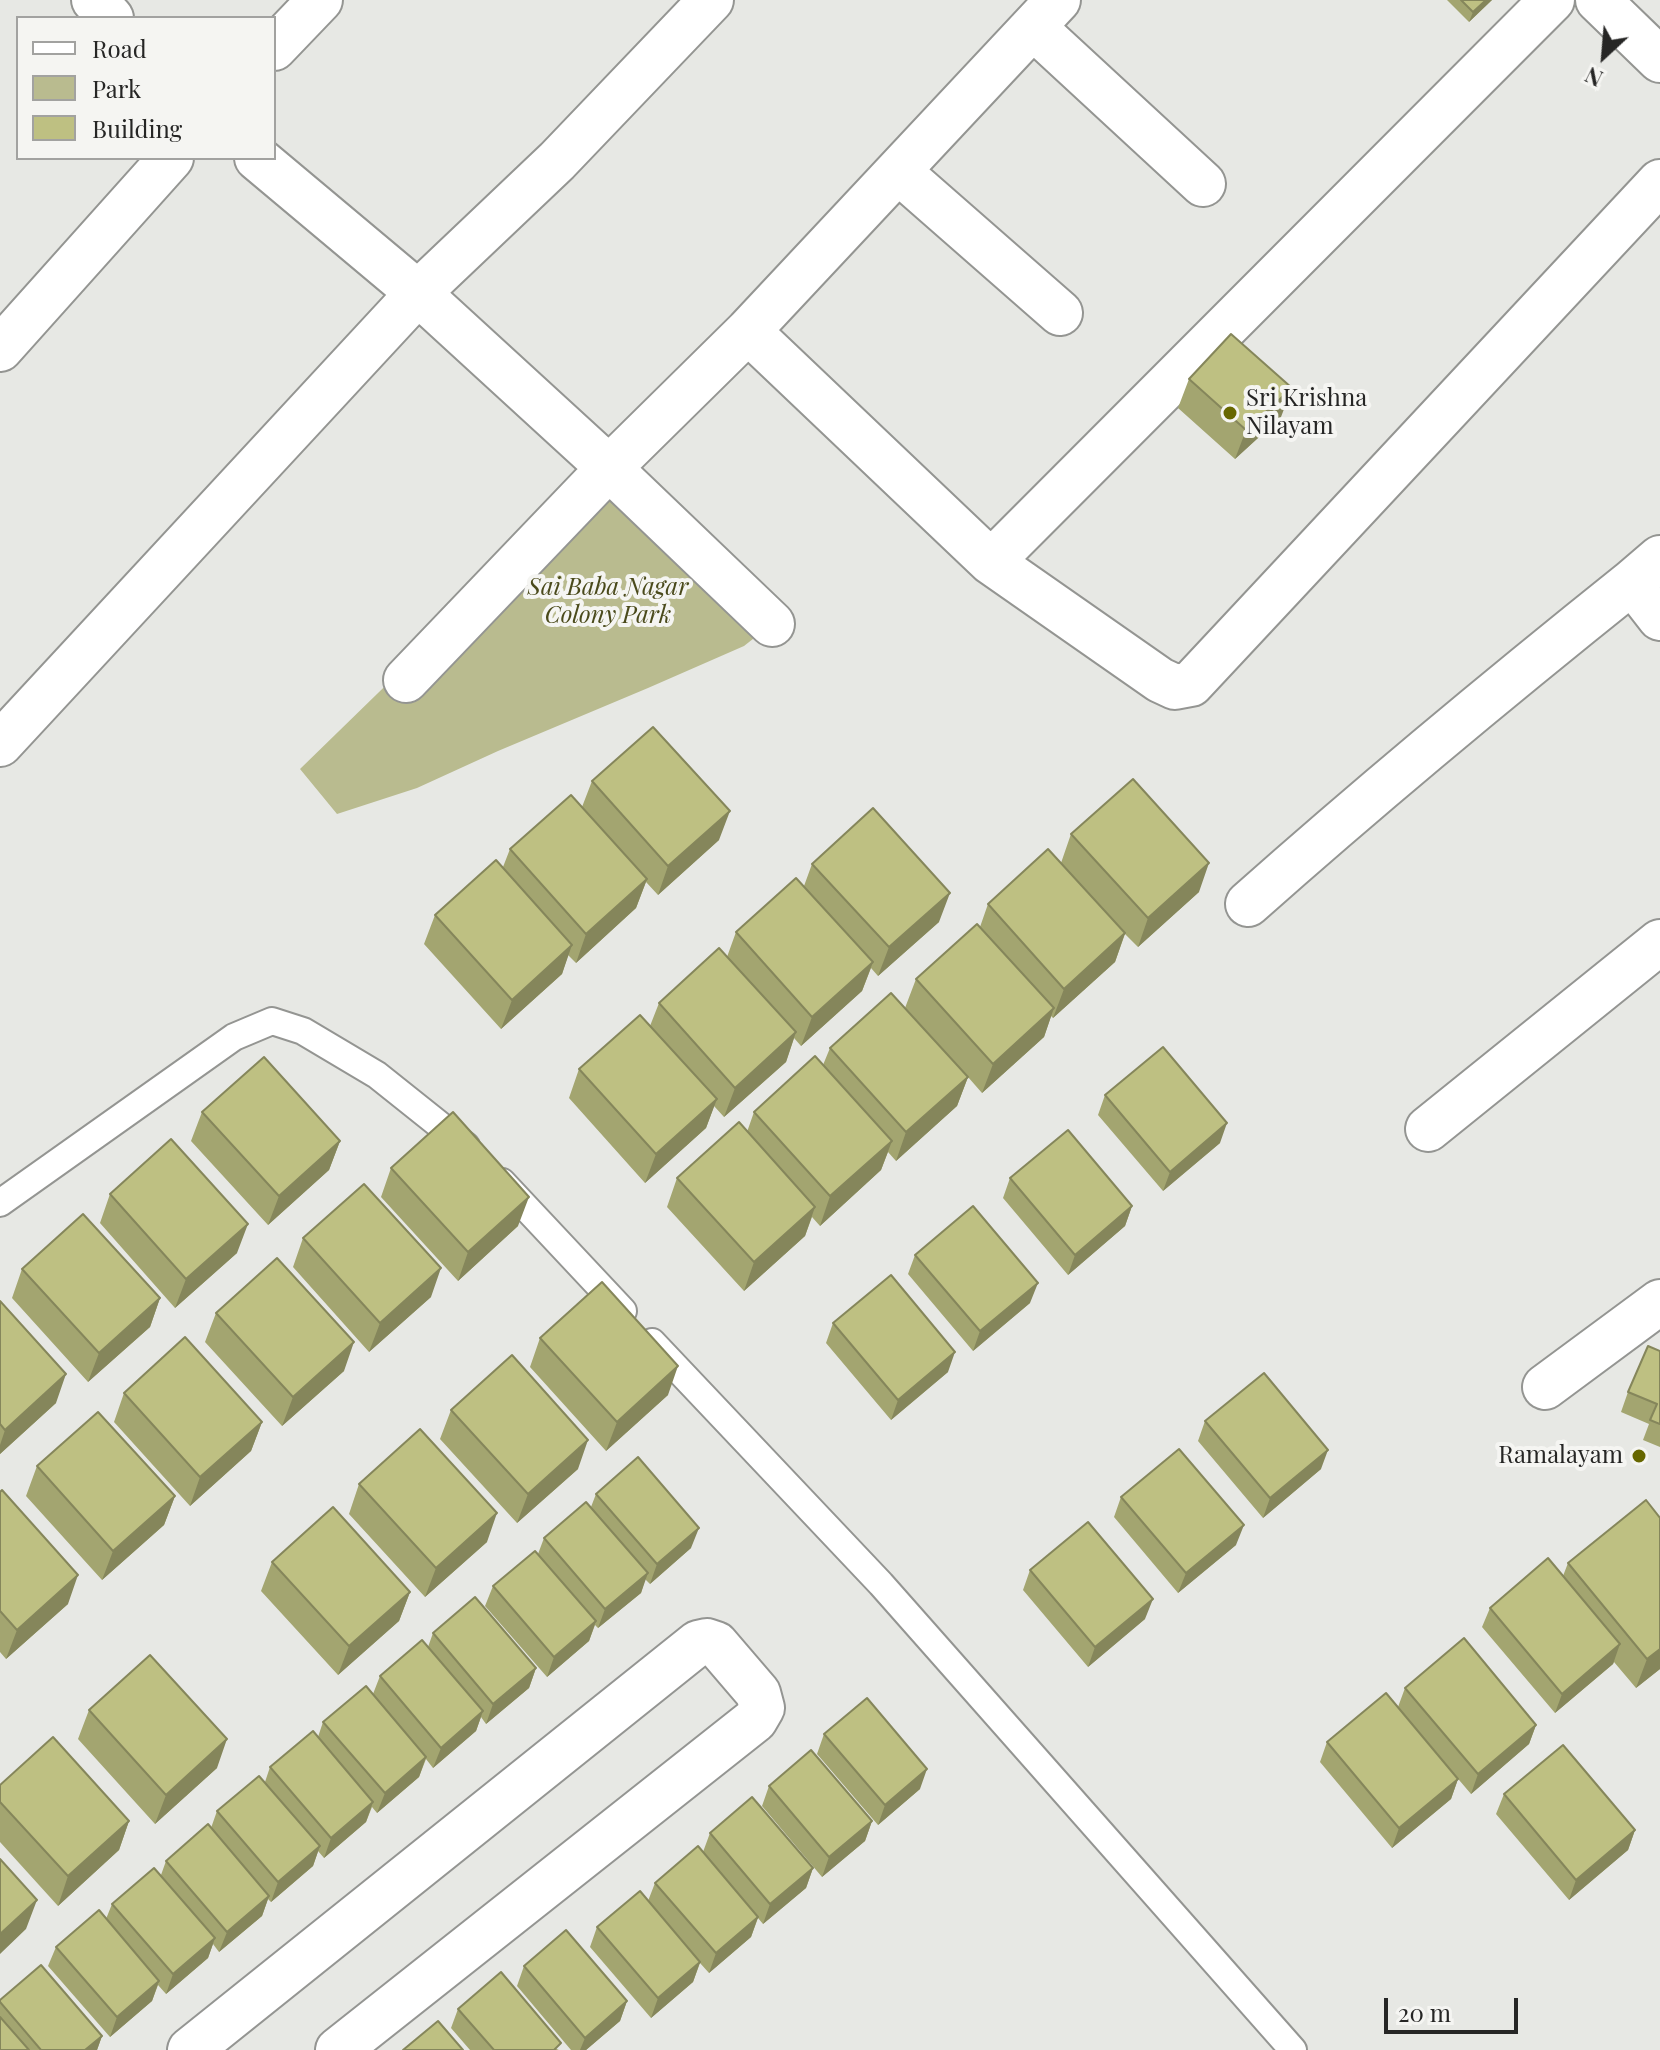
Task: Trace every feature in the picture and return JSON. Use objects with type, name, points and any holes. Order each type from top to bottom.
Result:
[{"type":"street","points":[[94,0],[109,16]]},
{"type":"street","points":[[276,46],[320,0]]},
{"type":"street","points":[[0,744],[418,293],[557,161],[711,0]]},
{"type":"street","points":[[991,562],[1552,0]]},
{"type":"street","points":[[1598,0],[1660,60]]},
{"type":"street","points":[[406,680],[609,468],[748,331],[1046,13],[1203,184]]},
{"type":"street","points":[[0,349],[169,160]]},
{"type":"street","points":[[259,160],[418,293],[609,468],[772,624]]},
{"type":"street","points":[[898,171],[1060,313]]},
{"type":"street","points":[[748,331],[991,562],[1160,680],[1175,687],[1191,684],[1660,182]]},
{"type":"street","points":[[1248,904],[1337,825],[1646,570],[1660,618]]},
{"type":"street","points":[[1428,1129],[1660,942]]},
{"type":"street","points":[[1545,1387],[1660,1302]]},
{"type":"street","points":[[190,2050],[698,1643],[707,1641],[716,1644],[758,1693],[762,1708],[755,1720],[338,2050]]},
{"type":"lane","points":[[0,1203],[234,1037],[272,1021],[303,1031],[377,1075],[474,1153],[881,1584],[1293,2050]]},
{"type":"green space","name":"Sai Baba Nagar Colony Park","points":[[609,468],[772,624],[744,646],[648,688],[417,788],[337,814],[300,769]]},
{"type":"building","points":[[1461,0],[1486,0],[1473,12]]},
{"type":"building","points":[[1231,334],[1292,388],[1246,430],[1189,379]]},
{"type":"building","points":[[653,727],[730,811],[668,866],[592,781]]},
{"type":"building","points":[[1133,779],[1209,863],[1148,918],[1071,834]]},
{"type":"building","points":[[571,795],[647,879],[586,934],[510,849]]},
{"type":"building","points":[[873,808],[950,893],[889,947],[812,864]]},
{"type":"building","points":[[1048,849],[1125,933],[1064,989],[988,904]]},
{"type":"building","points":[[496,860],[572,945],[512,1000],[435,915]]},
{"type":"building","points":[[796,878],[873,962],[812,1017],[736,932]]},
{"type":"building","points":[[977,924],[1054,1008],[993,1064],[916,979]]},
{"type":"building","points":[[719,948],[796,1032],[735,1088],[659,1003]]},
{"type":"building","points":[[891,993],[968,1077],[906,1132],[830,1048]]},
{"type":"building","points":[[640,1015],[717,1099],[656,1154],[579,1069]]},
{"type":"building","points":[[1163,1047],[1227,1123],[1170,1172],[1105,1095]]},
{"type":"building","points":[[815,1056],[892,1141],[830,1196],[754,1112]]},
{"type":"building","points":[[264,1057],[340,1141],[279,1196],[202,1112]]},
{"type":"building","points":[[453,1112],[529,1197],[468,1252],[391,1168]]},
{"type":"building","points":[[739,1122],[815,1207],[754,1262],[677,1178]]},
{"type":"building","points":[[1068,1130],[1132,1206],[1075,1255],[1010,1178]]},
{"type":"building","points":[[171,1139],[248,1224],[186,1279],[110,1194]]},
{"type":"building","points":[[364,1184],[441,1268],[380,1323],[303,1238]]},
{"type":"building","points":[[973,1206],[1038,1283],[980,1331],[915,1255]]},
{"type":"building","points":[[83,1214],[160,1298],[99,1353],[22,1269]]},
{"type":"building","points":[[277,1258],[354,1342],[293,1397],[216,1313]]},
{"type":"building","points":[[891,1275],[955,1352],[898,1400],[833,1323]]},
{"type":"building","points":[[602,1282],[678,1366],[617,1422],[540,1338]]},
{"type":"building","points":[[0,1301],[66,1374],[5,1430],[0,1424]]},
{"type":"building","points":[[185,1337],[262,1422],[200,1477],[124,1393]]},
{"type":"building","points":[[1648,1346],[1660,1351],[1660,1424],[1650,1420],[1657,1404],[1628,1392]]},
{"type":"building","points":[[512,1355],[588,1440],[528,1494],[451,1410]]},
{"type":"building","points":[[1264,1373],[1328,1450],[1270,1498],[1205,1421]]},
{"type":"building","points":[[98,1412],[175,1496],[113,1551],[37,1466]]},
{"type":"building","points":[[420,1429],[497,1513],[436,1568],[359,1484]]},
{"type":"building","points":[[1179,1449],[1244,1525],[1186,1573],[1121,1497]]},
{"type":"building","points":[[638,1457],[699,1528],[657,1564],[596,1494]]},
{"type":"building","points":[[2,1490],[78,1575],[17,1630],[0,1611]]},
{"type":"building","points":[[1646,1500],[1660,1518],[1660,1649],[1647,1659],[1568,1563]]},
{"type":"building","points":[[586,1502],[648,1573],[605,1609],[544,1538]]},
{"type":"building","points":[[333,1507],[410,1592],[349,1646],[272,1562]]},
{"type":"building","points":[[1088,1522],[1153,1599],[1095,1647],[1030,1570]]},
{"type":"building","points":[[535,1551],[596,1621],[554,1657],[493,1586]]},
{"type":"building","points":[[1548,1558],[1620,1644],[1562,1694],[1490,1608]]},
{"type":"building","points":[[475,1597],[536,1668],[493,1704],[433,1633]]},
{"type":"building","points":[[1464,1638],[1536,1725],[1478,1774],[1405,1688]]},
{"type":"building","points":[[422,1640],[483,1711],[441,1748],[380,1676]]},
{"type":"building","points":[[150,1655],[227,1739],[166,1795],[89,1710]]},
{"type":"building","points":[[366,1686],[426,1757],[385,1793],[323,1722]]},
{"type":"building","points":[[1386,1693],[1458,1779],[1399,1828],[1327,1742]]},
{"type":"building","points":[[867,1698],[927,1769],[885,1805],[824,1734]]},
{"type":"building","points":[[313,1731],[373,1802],[331,1838],[270,1767]]},
{"type":"building","points":[[53,1737],[129,1821],[68,1876],[0,1802],[0,1785]]},
{"type":"building","points":[[1563,1745],[1635,1830],[1576,1880],[1504,1794]]},
{"type":"building","points":[[811,1750],[872,1821],[829,1857],[769,1786]]},
{"type":"building","points":[[259,1776],[320,1846],[278,1882],[217,1811]]},
{"type":"building","points":[[752,1797],[813,1868],[770,1904],[710,1833]]},
{"type":"building","points":[[208,1824],[269,1896],[227,1932],[166,1861]]},
{"type":"building","points":[[698,1846],[758,1917],[716,1953],[655,1883]]},
{"type":"building","points":[[0,1859],[37,1900],[0,1934]]},
{"type":"building","points":[[154,1868],[215,1938],[173,1974],[112,1904]]},
{"type":"building","points":[[640,1891],[700,1962],[658,1998],[597,1927]]},
{"type":"building","points":[[99,1910],[159,1981],[117,2017],[56,1947]]},
{"type":"building","points":[[566,1930],[627,2001],[585,2038],[524,1966]]},
{"type":"building","points":[[41,1965],[102,2036],[85,2050],[41,2050],[0,2002]]},
{"type":"building","points":[[501,1972],[561,2043],[554,2050],[494,2050],[458,2009]]},
{"type":"building","points":[[0,2017],[29,2050],[0,2050]]},
{"type":"building","points":[[438,2021],[463,2050],[403,2050]]},
{"type":"place","name":"Sri Krishna Nilayam","points":[[1230,413]]},
{"type":"place","name":"Ramalayam","points":[[1639,1456]]}]
